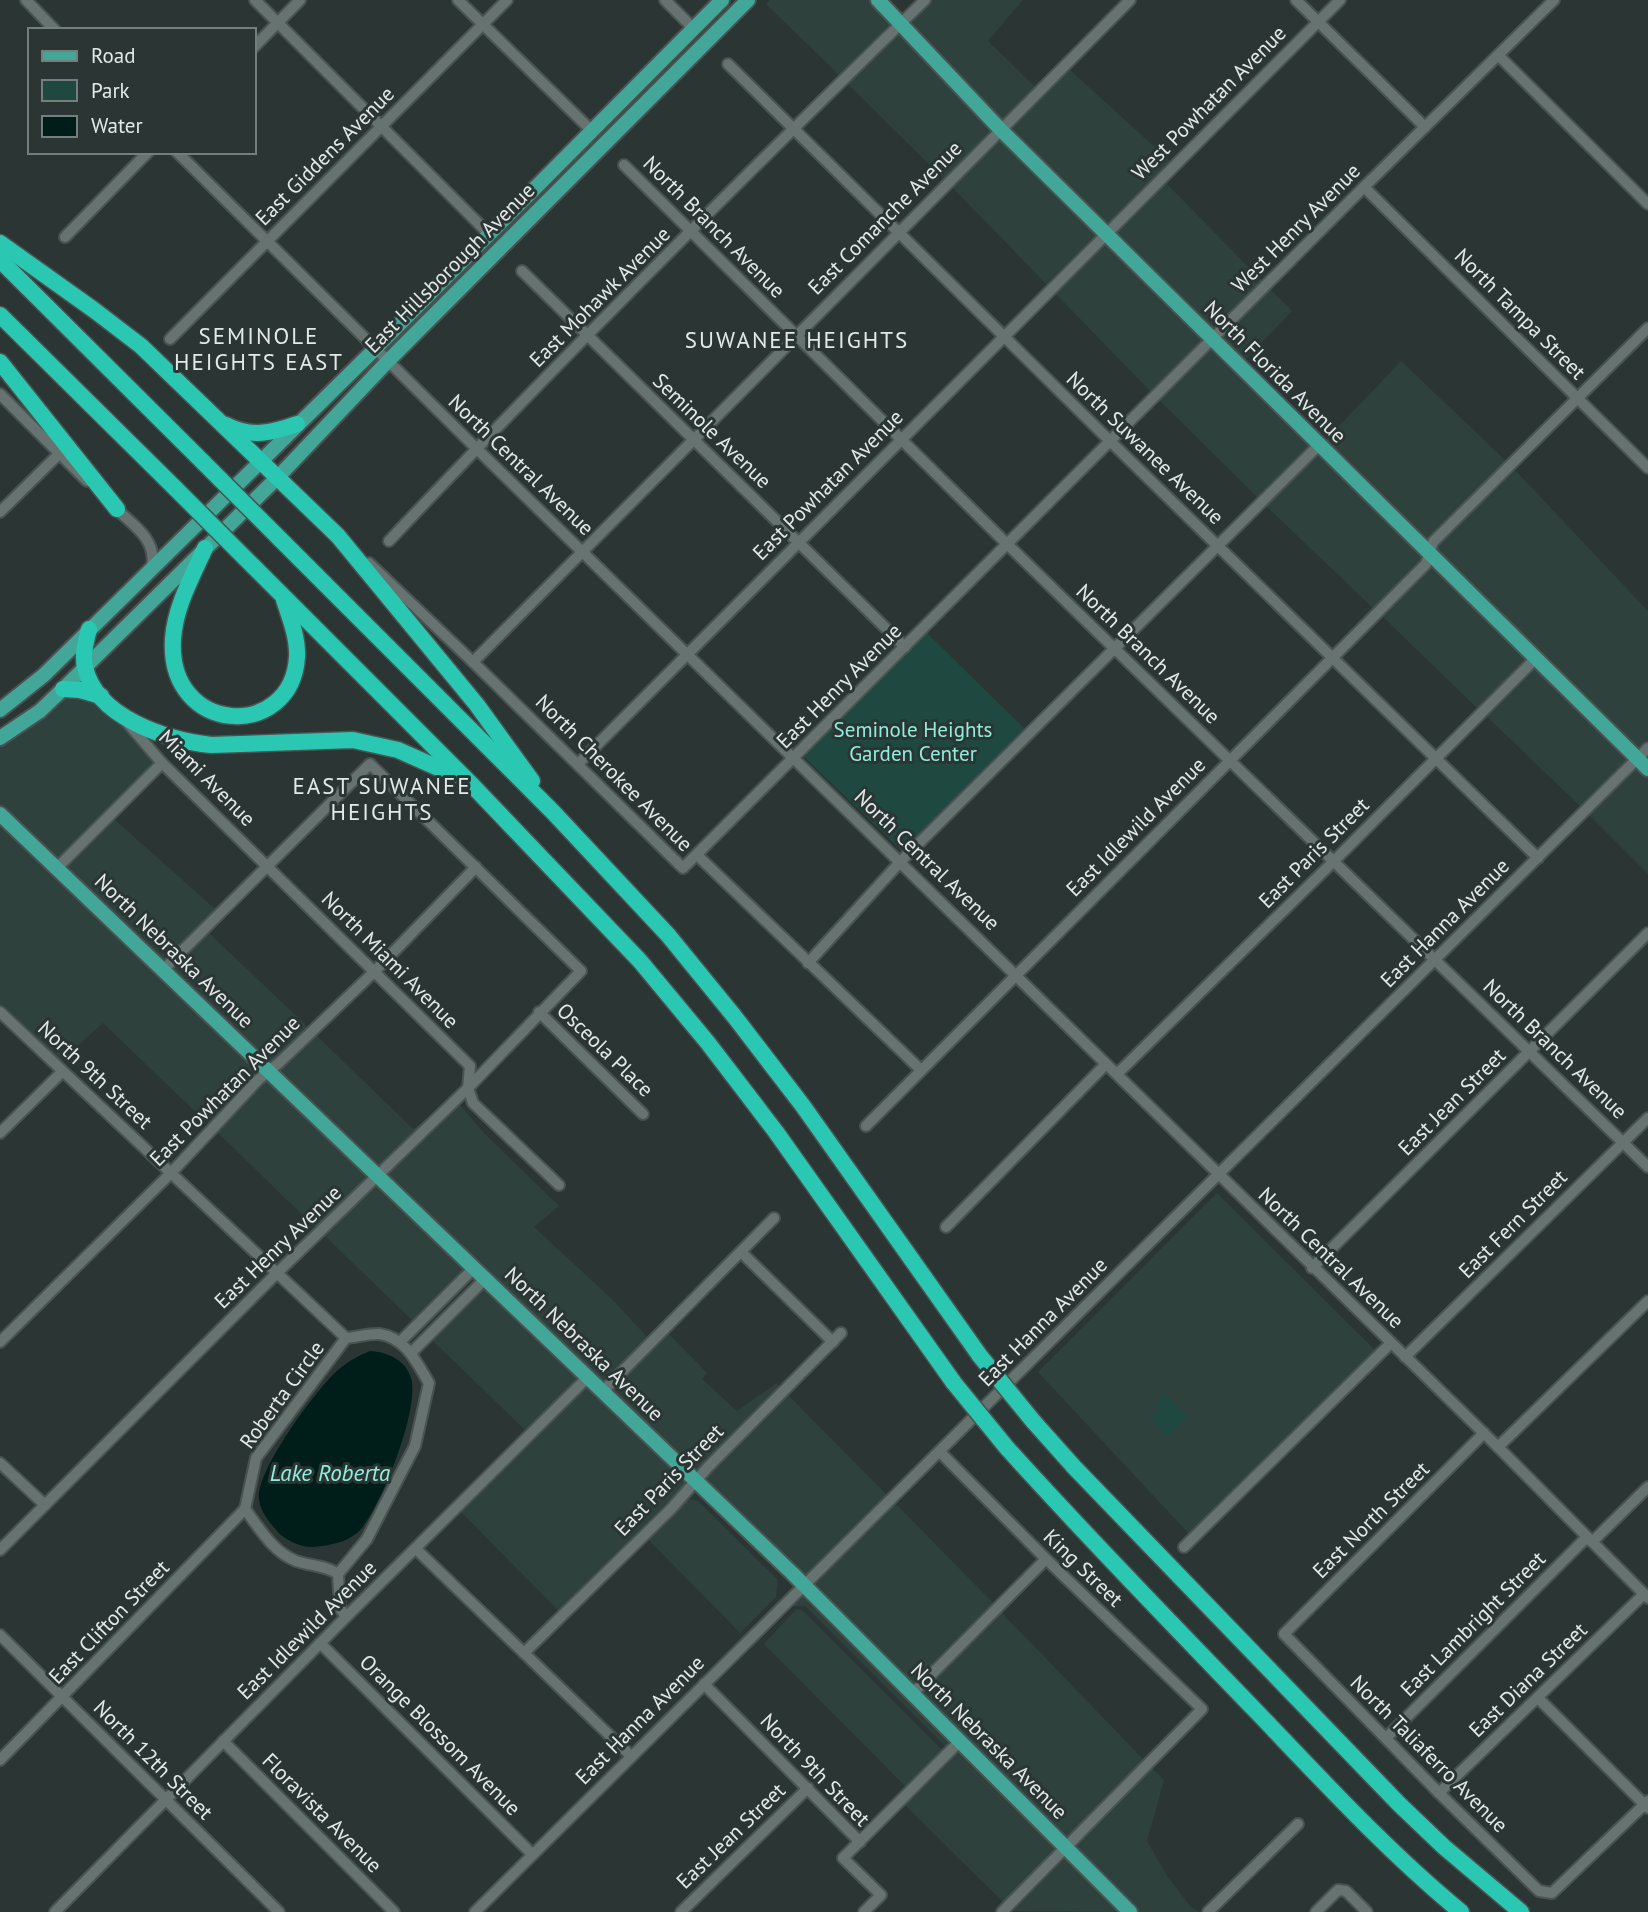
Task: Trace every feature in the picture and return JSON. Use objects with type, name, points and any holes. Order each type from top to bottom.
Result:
[{"type":"highway","points":[[0,243],[118,328],[163,366],[338,536],[477,705],[553,812]]},
{"type":"highway","points":[[0,260],[553,812],[668,935],[758,1046],[980,1356],[1033,1421],[1083,1477],[1381,1785],[1444,1847],[1521,1912]]},
{"type":"highway","points":[[0,315],[472,785],[604,922],[708,1043],[776,1132],[954,1383],[1007,1448],[1068,1516],[1349,1807],[1422,1879],[1461,1912]]},
{"type":"highway","points":[[0,362],[117,509]]},
{"type":"highway","points":[[221,423],[232,429],[256,435],[297,424]]},
{"type":"highway","points":[[205,548],[177,612],[173,641],[177,676],[188,695],[201,706],[226,716],[251,715],[270,706],[285,691],[295,672],[297,651],[283,598]]},
{"type":"highway","points":[[89,629],[84,653],[85,667],[101,696],[121,715],[173,738],[202,744],[317,740],[368,742],[428,761],[472,785]]},
{"type":"highway","points":[[63,689],[101,696]]},
{"type":"main road","name":"East Hillsborough Avenue","points":[[0,710],[37,681],[376,348],[722,0]]},
{"type":"main road","name":"East Hillsborough Avenue","points":[[0,738],[40,711],[278,477],[388,361],[748,0]]},
{"type":"main road","name":"North Florida Avenue","points":[[878,0],[1000,129],[1212,339],[1536,658],[1644,758]]},
{"type":"main road","name":"North Nebraska Avenue","points":[[0,814],[804,1584],[1130,1912]]},
{"type":"street","points":[[26,0],[53,28]]},
{"type":"street","points":[[255,0],[488,233]]},
{"type":"street","points":[[256,45],[300,0]]},
{"type":"street","points":[[458,0],[592,131]]},
{"type":"street","name":"East Giddens Avenue","points":[[170,339],[507,0]]},
{"type":"street","points":[[665,0],[693,28]]},
{"type":"street","name":"East Mohawk Avenue","points":[[389,541],[793,129],[925,0]]},
{"type":"street","name":"East Comanche Avenue","points":[[473,662],[1130,0]]},
{"type":"street","points":[[1296,0],[1425,127]]},
{"type":"street","name":"West Powhatan Avenue","points":[[1105,233],[1340,0]]},
{"type":"street","name":"West Henry Avenue","points":[[1007,544],[1555,0]]},
{"type":"street","points":[[1498,55],[1648,204]]},
{"type":"street","name":"North Suwanee Avenue","points":[[728,64],[1538,858]]},
{"type":"street","points":[[65,237],[146,154]]},
{"type":"street","name":"North Central Avenue","points":[[179,154],[477,449],[1016,974],[1312,1268],[1484,1433],[1646,1596]]},
{"type":"street","name":"North Branch Avenue","points":[[624,166],[1114,649],[1648,1167]]},
{"type":"street","name":"North Tampa Street","points":[[1364,187],[1648,468]]},
{"type":"street","name":"East Powhatan Avenue","points":[[578,764],[1105,233]]},
{"type":"street","name":"Seminole Avenue","points":[[522,271],[905,647]]},
{"type":"street","name":"East Idlewild Avenue","points":[[866,1126],[1334,659],[1426,564],[1433,542],[1648,328]]},
{"type":"street","points":[[0,394],[148,540],[153,551],[152,566]]},
{"type":"street","points":[[808,963],[901,861],[1319,444]]},
{"type":"street","points":[[0,512],[59,454]]},
{"type":"street","name":"North Cherokee Avenue","points":[[338,536],[473,662],[683,868],[697,855],[921,1070]]},
{"type":"street","name":"East Henry Avenue","points":[[697,855],[1007,544]]},
{"type":"street","name":"East Paris Street","points":[[1117,1074],[1536,658]]},
{"type":"street","name":"Miami Avenue","points":[[121,715],[162,763],[267,866]]},
{"type":"street","name":"East Hanna Avenue","points":[[475,1912],[1538,858],[1644,758]]},
{"type":"street","points":[[57,868],[162,763]]},
{"type":"street","points":[[163,970],[370,764],[476,867]]},
{"type":"street","name":"North Miami Avenue","points":[[267,866],[470,1066],[468,1088]]},
{"type":"street","name":"East Powhatan Avenue","points":[[0,1342],[171,1173],[258,1080],[375,971],[476,867]]},
{"type":"street","name":"East Henry Avenue","points":[[0,1550],[277,1273],[468,1088],[581,971],[476,867]]},
{"type":"street","name":"East Jean Street","points":[[1312,1268],[1648,933]]},
{"type":"street","name":"North 9th Street","points":[[0,1012],[346,1338]]},
{"type":"street","name":"Osceola Place","points":[[539,1013],[643,1114]]},
{"type":"street","points":[[946,1227],[1106,1064]]},
{"type":"street","points":[[0,1133],[62,1072]]},
{"type":"street","points":[[468,1088],[473,1103],[559,1185]]},
{"type":"street","name":"East Fern Street","points":[[1405,1357],[1648,1118]]},
{"type":"street","points":[[603,1391],[774,1218]]},
{"type":"street","name":"East Paris Street","points":[[524,1653],[697,1482],[708,1467],[837,1338],[741,1252]]},
{"type":"street","points":[[346,1618],[340,1608],[338,1574],[367,1539],[415,1446],[429,1383],[411,1353],[400,1342],[474,1268]]},
{"type":"street","points":[[411,1353],[485,1279]]},
{"type":"street","points":[[1498,1447],[1648,1301]]},
{"type":"street","name":"Roberta Circle","points":[[245,1509],[256,1458],[346,1338],[379,1334],[400,1342]]},
{"type":"street","points":[[1184,1547],[1391,1343]]},
{"type":"street","name":"East Idlewild Avenue","points":[[55,1912],[320,1643],[588,1377]]},
{"type":"street","name":"East North Street","points":[[1284,1634],[1484,1433]]},
{"type":"street","name":"King Street","points":[[940,1452],[1046,1559],[1202,1709],[1066,1848]]},
{"type":"street","points":[[0,1463],[45,1505]]},
{"type":"street","name":"East Lambright Street","points":[[1386,1738],[1589,1539],[1648,1487]]},
{"type":"street","points":[[245,1509],[274,1548],[295,1561],[330,1568],[338,1574]]},
{"type":"street","name":"East Clifton Street","points":[[0,1760],[245,1509]]},
{"type":"street","points":[[416,1549],[631,1756]]},
{"type":"street","points":[[913,1693],[1046,1559]]},
{"type":"street","name":"East Diana Street","points":[[1439,1793],[1646,1596]]},
{"type":"street","name":"North Taliaferro Avenue","points":[[1284,1634],[1539,1891],[1552,1893],[1647,1805]]},
{"type":"street","name":"North 12th Street","points":[[0,1635],[274,1910]]},
{"type":"street","name":"Orange Blossom Avenue","points":[[320,1643],[532,1854]]},
{"type":"street","name":"North 9th Street","points":[[704,1684],[860,1842],[844,1858],[881,1895],[864,1912]]},
{"type":"street","points":[[1538,1698],[1647,1805]]},
{"type":"street","name":"Floravista Avenue","points":[[223,1741],[394,1912]]},
{"type":"street","points":[[860,1842],[960,1741]]},
{"type":"street","name":"East Jean Street","points":[[681,1912],[808,1788]]},
{"type":"street","points":[[1208,1912],[1298,1824]]},
{"type":"street","points":[[1002,1912],[1066,1848]]},
{"type":"street","points":[[1316,1912],[1338,1891],[1346,1891],[1367,1912]]},
{"type":"shaded area","points":[[770,0],[871,0],[893,21],[839,75],[766,4]]},
{"type":"shaded area","points":[[930,0],[1023,0],[988,41],[1035,87],[1000,122],[908,22]]},
{"type":"shaded area","points":[[901,29],[993,129],[944,179],[847,83]]},
{"type":"shaded area","points":[[1069,69],[1170,161],[1105,226],[1008,130]]},
{"type":"shaded area","points":[[1001,137],[1098,233],[1046,284],[952,187]]},
{"type":"shaded area","points":[[1165,182],[1262,281],[1212,331],[1113,234]]},
{"type":"shaded area","points":[[1106,241],[1204,338],[1151,392],[1054,292]]},
{"type":"shaded area","points":[[1270,289],[1292,311],[1243,362],[1220,339]]},
{"type":"shaded area","points":[[1212,346],[1312,444],[1258,498],[1159,400]]},
{"type":"shaded area","points":[[1401,361],[1506,461],[1425,542],[1324,442]]},
{"type":"shaded area","points":[[1320,452],[1425,557],[1374,609],[1266,506]]},
{"type":"shaded area","points":[[1514,469],[1648,611],[1648,740],[1637,751],[1433,550]]},
{"type":"shaded area","points":[[1433,565],[1528,658],[1477,708],[1383,617]]},
{"type":"shaded area","points":[[1536,666],[1630,758],[1580,806],[1486,716]]},
{"type":"shaded area","points":[[67,694],[91,699],[128,731],[155,762],[56,861],[0,807],[0,747]]},
{"type":"shaded area","points":[[1638,766],[1648,776],[1648,874],[1588,814]]},
{"type":"shaded area","points":[[114,819],[215,909],[163,963],[65,868]]},
{"type":"shaded area","points":[[0,821],[261,1070],[208,1124],[103,1023],[60,1062],[0,1005]]},
{"type":"shaded area","points":[[209,933],[308,1027],[269,1064],[171,971]]},
{"type":"shaded area","points":[[316,1035],[413,1129],[433,1114],[376,1168],[277,1072]]},
{"type":"shaded area","points":[[269,1078],[369,1175],[316,1228],[217,1132]]},
{"type":"shaded area","points":[[459,1104],[485,1134],[559,1206],[534,1227],[612,1299],[648,1338],[602,1384],[384,1175]]},
{"type":"shaded area","points":[[378,1183],[471,1272],[418,1326],[325,1236]]},
{"type":"shaded area","points":[[1217,1193],[1377,1352],[1191,1536],[1038,1372]]},
{"type":"shaded area","points":[[479,1280],[580,1377],[527,1432],[426,1334]]},
{"type":"shaded area","points":[[668,1333],[707,1373],[702,1379],[737,1411],[777,1383],[780,1387],[696,1474],[610,1392]]},
{"type":"shaded area","points":[[588,1385],[689,1481],[558,1610],[461,1512]]},
{"type":"shaded area","points":[[788,1395],[887,1495],[803,1577],[704,1481]]},
{"type":"shaded area","points":[[688,1499],[698,1501],[778,1580],[776,1597],[740,1633],[647,1538]]},
{"type":"shaded area","points":[[895,1503],[994,1604],[912,1686],[811,1585]]},
{"type":"shaded area","points":[[804,1592],[953,1741],[946,1747],[805,1606],[792,1606],[752,1648],[750,1646]]},
{"type":"shaded area","points":[[796,1609],[802,1610],[943,1751],[907,1788],[764,1644]]},
{"type":"shaded area","points":[[1001,1612],[1144,1760],[1066,1840],[920,1694]]},
{"type":"shaded area","points":[[961,1749],[1059,1847],[1004,1903],[905,1805]]},
{"type":"shaded area","points":[[1152,1768],[1164,1780],[1147,1841],[1167,1876],[1191,1907],[1199,1912],[1137,1912],[1074,1848]]},
{"type":"shaded area","points":[[1067,1856],[1123,1912],[1012,1911]]},
{"type":"green space","name":"Seminole Heights Garden Center","points":[[926,632],[1025,729],[902,851],[802,755]]},
{"type":"green space","points":[[1165,1393],[1188,1417],[1167,1437],[1151,1419],[1160,1408],[1158,1400]]},
{"type":"water","name":"Lake Roberta","points":[[370,1351],[395,1358],[405,1366],[411,1378],[410,1411],[389,1478],[370,1516],[352,1537],[334,1544],[314,1547],[294,1543],[277,1531],[268,1520],[261,1508],[260,1486],[289,1431],[328,1380],[346,1364]]},
{"type":"district","name":"SUWANEE HEIGHTS","points":[[797,340]]},
{"type":"district","name":"SEMINOLE HEIGHTS EAST","points":[[259,349]]},
{"type":"district","name":"EAST SUWANEE HEIGHTS","points":[[382,799]]}]
